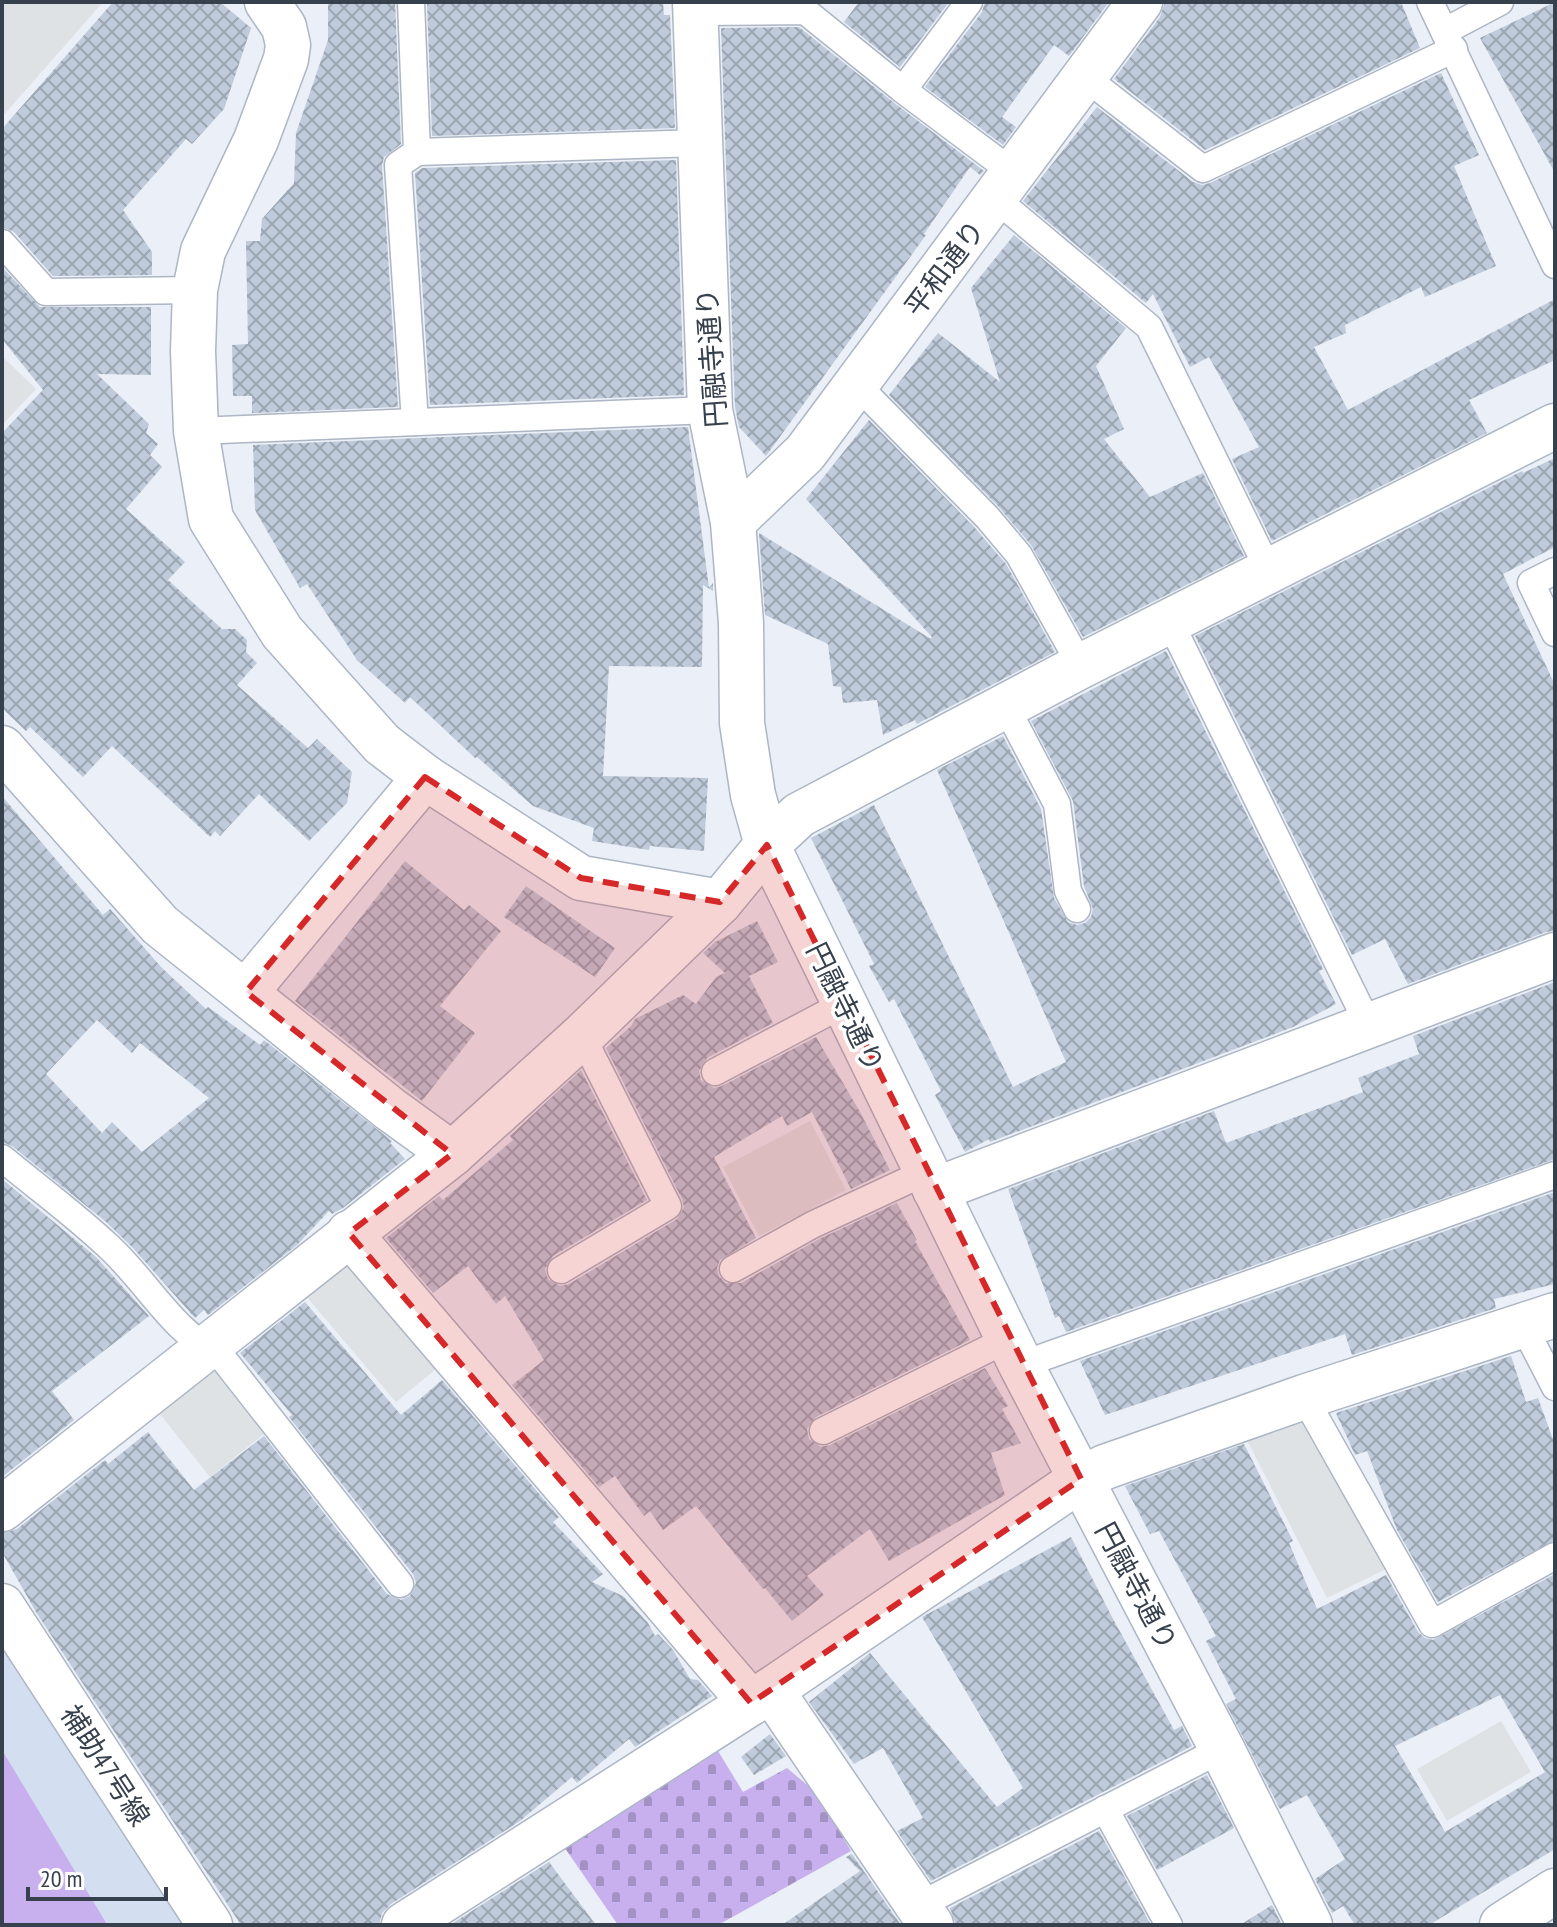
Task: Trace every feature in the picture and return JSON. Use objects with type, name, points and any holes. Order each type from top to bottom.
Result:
[{"type":"street","points":[[267,2],[284,27],[288,45],[286,59],[256,140],[203,251],[195,290],[193,351],[196,431],[211,519],[282,632],[382,744],[425,777],[581,878],[720,902]]},
{"type":"street","name":"平和通り","points":[[733,522],[805,453],[1140,2]]},
{"type":"street","name":"円融寺通り","points":[[696,7],[710,410],[733,522],[741,623],[742,723],[753,795],[767,845],[1014,1352],[1222,1749],[1310,1925]]},
{"type":"street","points":[[2,1509],[452,1154],[582,1036],[720,902],[767,845],[799,815],[1081,666],[1555,426]]},
{"type":"street","points":[[2,748],[160,925],[390,1109],[452,1154]]},
{"type":"street","points":[[246,992],[425,777]]},
{"type":"street","points":[[931,1181],[1369,1026],[1555,955]]},
{"type":"street","points":[[349,1233],[761,1697],[925,1915]]},
{"type":"street","points":[[404,1925],[761,1697],[1081,1479],[1105,1467],[1304,1397],[1539,1320]]},
{"type":"street","name":"補助47号線","points":[[2,1606],[210,1925]]},
{"type":"street","points":[[1502,1925],[1555,1891]]},
{"type":"lane","points":[[411,2],[417,152]]},
{"type":"lane","points":[[903,90],[969,2]]},
{"type":"lane","points":[[1430,2],[1555,265]]},
{"type":"lane","points":[[1086,78],[1203,169],[1449,40],[1500,2]]},
{"type":"lane","points":[[696,7],[805,11],[903,90],[1149,327],[1269,571]]},
{"type":"lane","points":[[415,422],[398,165],[417,152],[700,143]]},
{"type":"lane","points":[[2,243],[46,292],[195,290]]},
{"type":"lane","points":[[857,385],[987,517],[1019,555],[1081,666]]},
{"type":"lane","points":[[196,431],[710,410]]},
{"type":"lane","points":[[1555,571],[1531,583],[1555,633]]},
{"type":"lane","points":[[1170,622],[1369,1026]]},
{"type":"lane","points":[[1006,707],[1057,804],[1068,891],[1077,909]]},
{"type":"lane","points":[[715,1072],[844,1004]]},
{"type":"lane","points":[[561,1270],[668,1206],[582,1036]]},
{"type":"lane","points":[[2,1158],[109,1246],[178,1326],[205,1348],[221,1356],[400,1584]]},
{"type":"lane","points":[[823,1431],[1014,1352],[1555,1175]]},
{"type":"lane","points":[[733,1269],[812,1225],[931,1181]]},
{"type":"lane","points":[[1539,1320],[1555,1387]]},
{"type":"lane","points":[[1304,1397],[1432,1624],[1555,1556]]},
{"type":"lane","points":[[925,1915],[1105,1809],[1222,1749]]},
{"type":"lane","points":[[1105,1809],[1169,1925]]},
{"type":"highlighted area","points":[[425,777],[581,878],[720,902],[767,845],[1081,1479],[751,1703],[349,1233],[452,1154],[246,992]]},
{"type":"shaded area","points":[[2,2],[103,2],[2,117]]},
{"type":"shaded area","points":[[2,356],[36,389],[2,425]]},
{"type":"shaded area","points":[[810,1121],[846,1190],[759,1236],[723,1167]]},
{"type":"shaded area","points":[[341,1266],[360,1267],[442,1364],[396,1402],[306,1296]]},
{"type":"shaded area","points":[[210,1366],[264,1434],[210,1477],[156,1409]]},
{"type":"shaded area","points":[[1304,1419],[1388,1568],[1327,1598],[1246,1438]]},
{"type":"shaded area","points":[[2,1638],[184,1925],[2,1925]]},
{"type":"shaded area","points":[[1501,1721],[1531,1772],[1447,1821],[1417,1769]]},
{"type":"green space","points":[[715,1746],[743,1792],[787,1768],[818,1794],[851,1851],[718,1925],[618,1925],[560,1841]]},
{"type":"green space","points":[[2,1750],[105,1921],[108,1925],[2,1925]]},
{"type":"building","points":[[113,2],[220,2],[251,28],[224,109],[192,144],[186,139],[123,210],[152,252],[152,275],[53,276],[14,232],[2,227],[2,129]]},
{"type":"building","points":[[328,2],[395,2],[401,144],[384,157],[382,166],[398,407],[252,413],[252,396],[233,396],[232,345],[248,344],[246,241],[260,241],[262,219],[294,183],[296,133],[328,40]]},
{"type":"building","points":[[427,2],[663,2],[664,15],[670,15],[675,128],[432,136]]},
{"type":"building","points":[[859,2],[949,2],[900,67],[844,22]]},
{"type":"building","points":[[985,2],[1109,2],[1069,56],[1054,45],[1002,117],[1016,127],[1003,145],[925,87],[982,12]]},
{"type":"building","points":[[1165,2],[1401,2],[1420,48],[1205,150],[1114,79],[1160,17]]},
{"type":"building","points":[[1555,2],[1555,173],[1480,38]]},
{"type":"building","points":[[799,27],[984,171],[980,175],[970,167],[926,235],[766,456],[739,427],[735,407],[721,28]]},
{"type":"building","points":[[1441,73],[1479,155],[1454,166],[1496,266],[1425,297],[1421,287],[1345,325],[1346,333],[1314,347],[1348,410],[1555,299],[1555,360],[1469,400],[1487,433],[1272,541],[1232,459],[1259,447],[1209,357],[1190,367],[1153,294],[1146,303],[1023,201],[1097,107],[1193,182],[1202,185]]},
{"type":"building","points":[[676,160],[684,395],[430,405],[415,173],[422,168]]},
{"type":"building","points":[[1014,235],[1126,328],[1096,366],[1124,429],[1104,439],[1150,497],[1203,473],[1244,556],[1083,637],[1031,545],[998,506],[889,395],[938,333],[1000,382],[971,288]]},
{"type":"building","points":[[2,267],[40,307],[151,307],[151,375],[97,374],[149,424],[146,433],[158,444],[150,455],[162,467],[126,509],[185,562],[168,580],[222,629],[235,629],[247,640],[246,652],[257,663],[237,685],[308,748],[317,739],[352,772],[347,803],[309,841],[259,794],[220,836],[215,831],[210,837],[112,746],[83,777],[30,727],[26,731],[2,708],[2,433],[43,390],[2,339]]},
{"type":"building","points":[[869,420],[1006,564],[1055,652],[917,724],[915,720],[883,735],[877,700],[843,703],[841,687],[833,686],[828,644],[765,615],[759,533],[931,639],[806,499]]},
{"type":"building","points":[[688,427],[709,588],[713,583],[713,591],[703,585],[702,667],[609,666],[603,776],[708,778],[704,851],[650,846],[649,850],[592,841],[594,828],[533,806],[475,758],[410,697],[405,703],[357,660],[307,584],[300,588],[255,510],[253,445]]},
{"type":"building","points":[[1555,458],[1555,547],[1503,574],[1555,685],[1555,931],[1408,984],[1385,939],[1352,955],[1195,636],[1522,471]]},
{"type":"building","points":[[1166,651],[1323,969],[1319,971],[1336,1004],[1293,1027],[990,1142],[989,1139],[965,1152],[935,1095],[941,1091],[894,999],[889,1002],[869,966],[874,964],[811,838],[874,805],[1013,1087],[1066,1062],[937,770],[1003,736],[1041,809],[1054,898],[1068,922],[1077,925],[1085,923],[1093,909],[1084,886],[1073,801],[1031,721]]},
{"type":"building","points":[[2,796],[103,915],[110,909],[162,968],[206,1009],[208,1007],[260,1045],[264,1040],[392,1141],[390,1143],[405,1159],[343,1208],[332,1214],[329,1211],[297,1245],[208,1315],[204,1310],[195,1318],[105,1221],[12,1146],[2,1142]],"holes":[[[97,1020],[132,1053],[140,1043],[209,1098],[142,1152],[112,1122],[102,1133],[46,1074]]]},
{"type":"building","points":[[405,861],[464,910],[469,905],[501,931],[440,1006],[475,1033],[422,1101],[295,1001]]},
{"type":"building","points":[[526,886],[615,948],[595,977],[504,917]]},
{"type":"building","points":[[757,921],[778,962],[749,976],[773,1023],[707,1058],[699,1071],[701,1080],[714,1088],[722,1086],[816,1037],[890,1170],[851,1189],[812,1112],[787,1126],[782,1116],[714,1157],[756,1238],[720,1260],[717,1268],[719,1276],[726,1283],[741,1283],[819,1239],[897,1203],[970,1340],[816,1417],[807,1429],[809,1439],[821,1447],[830,1445],[985,1368],[1008,1406],[1002,1409],[1021,1443],[991,1453],[1005,1495],[889,1561],[870,1529],[807,1576],[824,1595],[792,1621],[696,1506],[663,1530],[650,1511],[644,1516],[615,1476],[599,1487],[512,1385],[544,1360],[505,1296],[496,1304],[468,1266],[433,1293],[386,1238],[439,1196],[443,1200],[513,1140],[510,1136],[581,1070],[647,1200],[553,1256],[545,1269],[548,1279],[560,1286],[569,1284],[677,1219],[684,1207],[682,1199],[606,1048],[635,1019],[683,995],[696,1004],[716,977],[725,973],[703,953],[715,942]]},
{"type":"building","points":[[1555,982],[1555,1159],[1066,1332],[1059,1316],[1055,1318],[1008,1189],[1214,1111],[1226,1143],[1363,1092],[1358,1078],[1419,1054],[1413,1036]]},
{"type":"building","points":[[2,1179],[96,1257],[149,1316],[52,1391],[74,1420],[2,1477]]},
{"type":"building","points":[[1555,1192],[1555,1284],[1494,1299],[1496,1308],[1352,1355],[1345,1334],[1105,1415],[1080,1361]]},
{"type":"building","points":[[305,1302],[401,1415],[442,1380],[559,1517],[553,1522],[603,1574],[592,1582],[623,1596],[648,1623],[655,1636],[658,1634],[673,1650],[690,1679],[698,1680],[712,1696],[635,1747],[629,1739],[577,1783],[572,1777],[520,1821],[391,1904],[382,1913],[379,1925],[241,1925],[36,1612],[2,1552],[2,1533],[17,1529],[105,1460],[108,1464],[148,1432],[194,1490],[264,1436],[387,1594],[401,1600],[410,1596],[416,1583],[413,1574],[289,1417],[292,1415],[240,1353]]},
{"type":"building","points":[[1511,1356],[1526,1402],[1538,1398],[1555,1445],[1555,1540],[1438,1602],[1397,1530],[1367,1451],[1355,1455],[1336,1413]]},
{"type":"building","points":[[1244,1444],[1293,1541],[1289,1543],[1317,1609],[1386,1575],[1418,1632],[1433,1640],[1555,1574],[1555,1849],[1429,1925],[1355,1925],[1343,1906],[1332,1913],[1315,1879],[1345,1859],[1307,1795],[1280,1809],[1226,1704],[1236,1699],[1206,1641],[1216,1636],[1159,1531],[1150,1534],[1125,1486]],"holes":[[[1500,1695],[1545,1772],[1445,1832],[1395,1746]]]},
{"type":"building","points":[[1071,1537],[1174,1730],[1182,1726],[1192,1746],[931,1881],[897,1831],[923,1818],[883,1748],[854,1764],[809,1702],[870,1653],[997,1807],[1023,1788],[922,1617]]},
{"type":"building","points":[[770,1734],[786,1756],[754,1775],[741,1757]]},
{"type":"building","points":[[1207,1775],[1234,1828],[1157,1870],[1127,1816]]},
{"type":"building","points":[[1099,1831],[1151,1925],[956,1925],[950,1908]]},
{"type":"building","points":[[852,1854],[901,1925],[782,1925],[860,1871],[846,1857]]},
{"type":"building","points":[[549,1862],[596,1925],[450,1925]]},
{"type":"building","points":[[1272,1905],[1282,1925],[1240,1925]]}]
